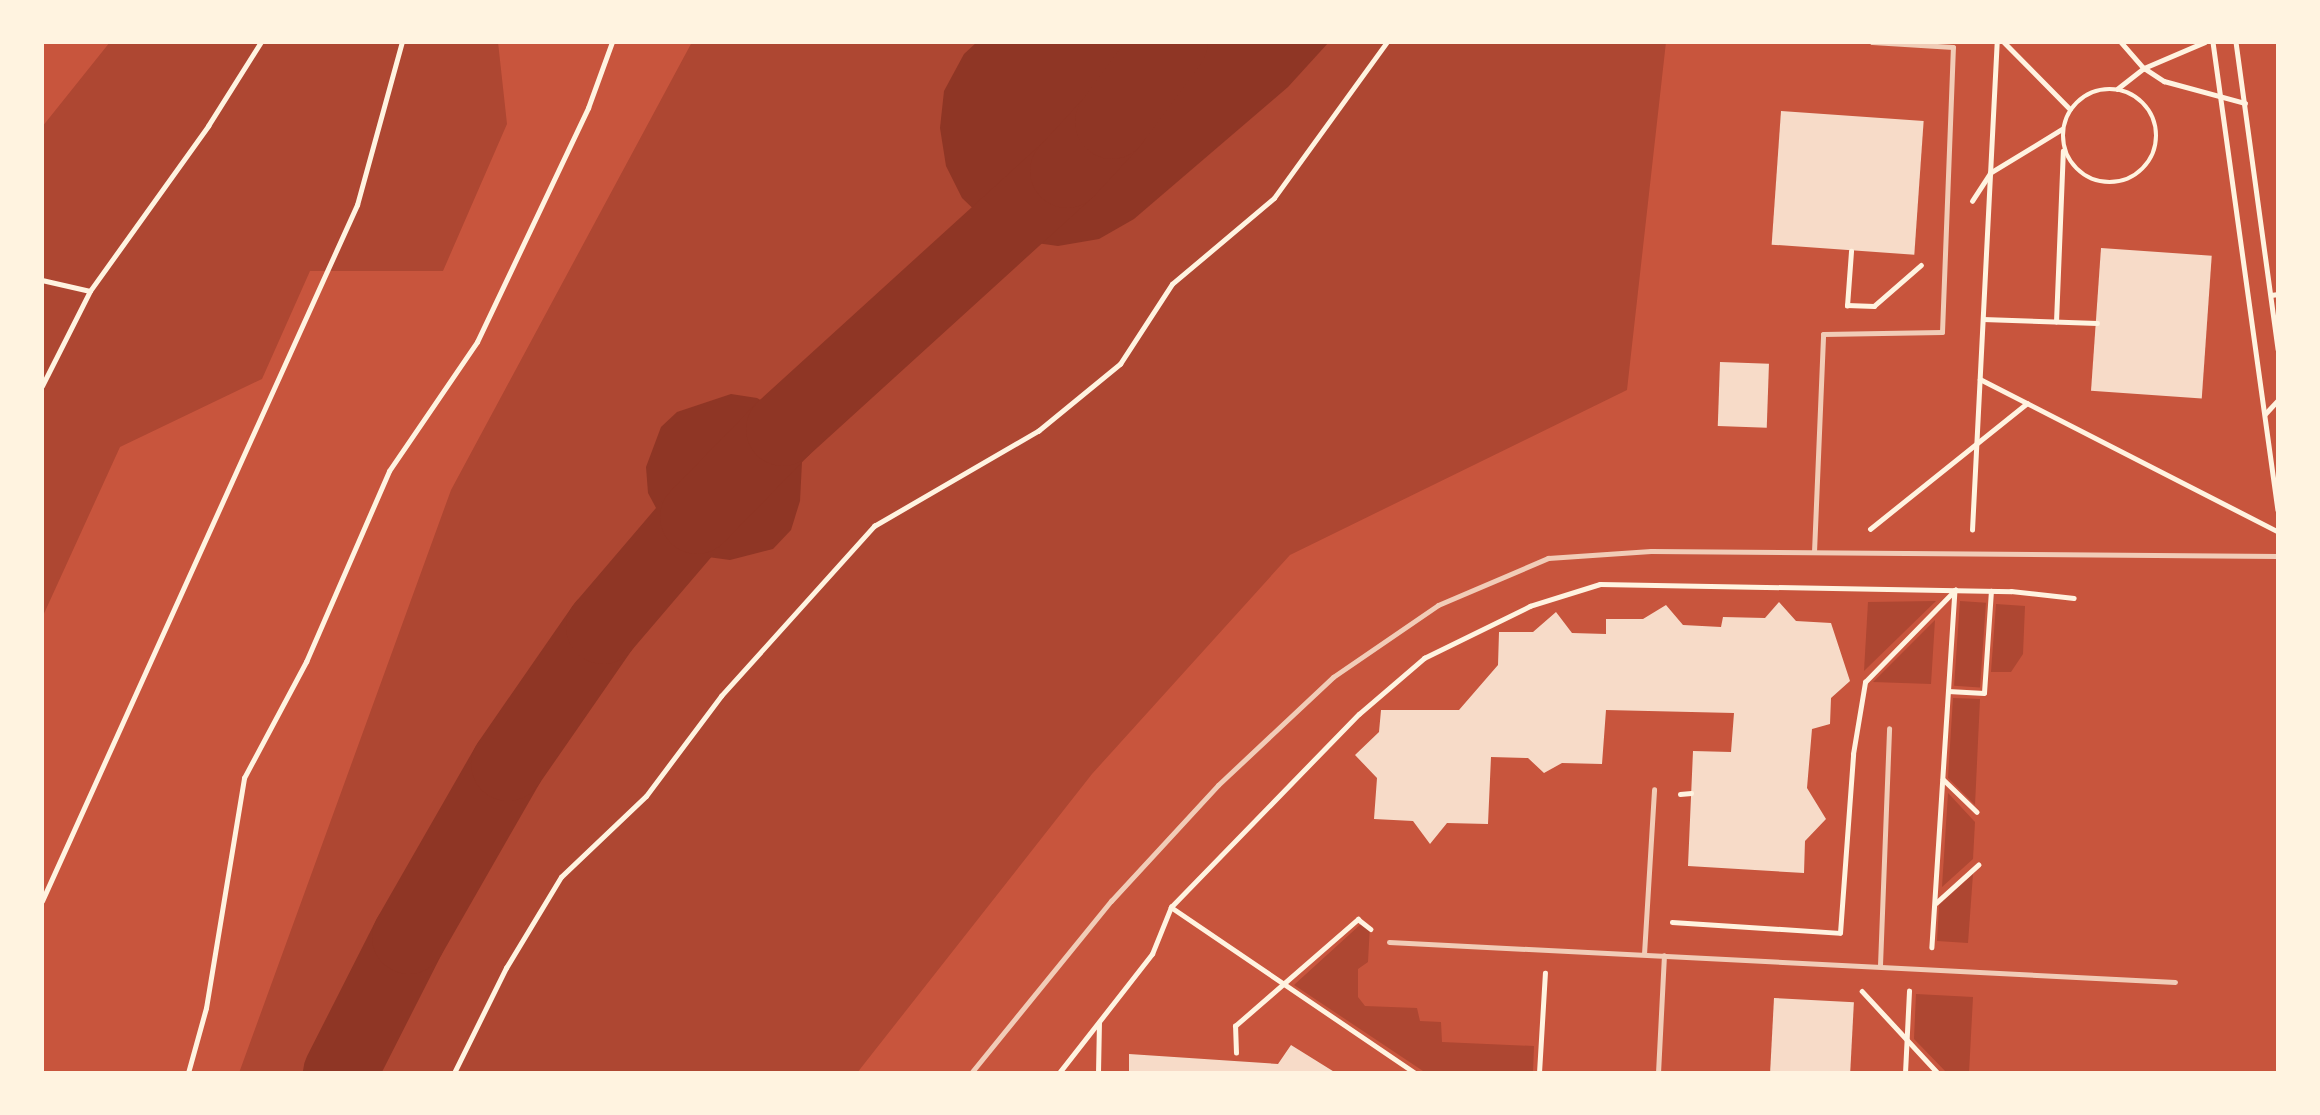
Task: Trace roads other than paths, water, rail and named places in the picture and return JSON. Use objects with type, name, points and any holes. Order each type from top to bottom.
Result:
[{"type":"lane","points":[[1814,552],[1823,334],[1942,332],[1953,47],[1872,42]]},
{"type":"lane","points":[[971,1073],[1111,901],[1218,785],[1333,677],[1438,605],[1548,558],[1651,551],[2278,556]]},
{"type":"lane","points":[[1880,965],[1889,728]]},
{"type":"lane","points":[[1644,954],[1654,789]]},
{"type":"lane","points":[[1389,942],[2175,982]]},
{"type":"lane","points":[[1658,1073],[1664,955]]},
{"type":"waterway","points":[[340,1073],[409,937],[508,764],[603,627],[697,517],[783,429],[1067,171],[1112,122],[1171,42]]}]
